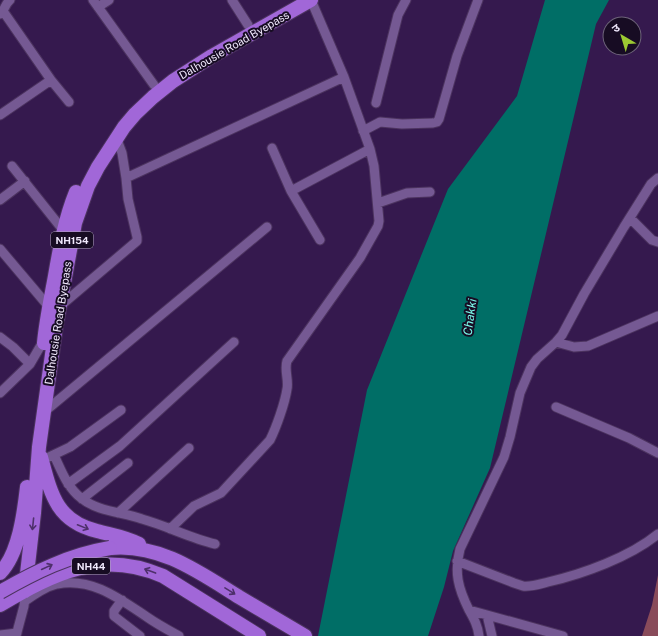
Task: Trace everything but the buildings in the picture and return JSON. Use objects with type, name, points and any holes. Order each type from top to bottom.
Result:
[{"type":"highway","name":"NH154","points":[[0,573],[8,563],[13,552],[25,506],[44,340],[54,307],[63,230],[68,210],[76,191],[97,151],[110,131],[130,108],[154,85],[205,50],[295,0]]},
{"type":"highway","name":"Dalhousie Road Byepass","points":[[25,596],[34,513],[45,454],[44,412],[54,307],[80,206],[98,167],[116,137],[135,114],[173,81],[212,56],[311,0]]},
{"type":"highway","points":[[45,454],[49,486],[54,499],[66,516],[83,527],[133,541],[147,550]]},
{"type":"highway","name":"NH44","points":[[0,592],[30,575],[64,560],[94,551],[121,547],[147,550],[176,560],[197,571],[305,636]]},
{"type":"highway","name":"NH44","points":[[0,605],[25,596],[63,573],[92,565],[124,564],[150,570],[163,576],[259,636]]},
{"type":"street","points":[[10,0],[5,5],[2,12],[51,80],[69,102]]},
{"type":"street","points":[[109,0],[96,4],[154,85]]},
{"type":"street","points":[[232,0],[248,25]]},
{"type":"street","points":[[170,529],[194,506],[221,493],[270,440],[287,390],[287,361],[365,251],[378,226],[378,203],[370,149],[344,77],[311,0]]},
{"type":"street","points":[[376,103],[398,15],[406,0]]},
{"type":"street","points":[[364,131],[380,122],[402,124],[437,122],[457,56],[478,0]]},
{"type":"street","points":[[126,178],[344,77]]},
{"type":"street","points":[[0,115],[51,80]]},
{"type":"street","points":[[0,249],[54,307],[137,240],[128,199],[122,153],[116,137]]},
{"type":"street","points":[[272,148],[290,191],[320,240]]},
{"type":"street","points":[[290,191],[370,149]]},
{"type":"street","points":[[12,166],[63,230]]},
{"type":"street","points":[[479,636],[475,621],[459,588],[457,561],[460,549],[504,457],[520,393],[531,367],[537,359],[562,335],[584,294],[630,218],[651,184],[658,178]]},
{"type":"street","points":[[0,200],[25,181]]},
{"type":"street","points":[[378,203],[407,193],[430,192]]},
{"type":"street","points":[[630,218],[652,240],[658,242]]},
{"type":"street","points":[[44,412],[267,227]]},
{"type":"street","points":[[556,342],[574,347],[588,346],[658,316]]},
{"type":"street","points":[[0,337],[13,347],[30,364]]},
{"type":"street","points":[[0,393],[30,364],[44,340]]},
{"type":"street","points":[[68,484],[120,446],[234,342]]},
{"type":"street","points":[[556,407],[629,438],[658,453]]},
{"type":"street","points":[[121,410],[70,447],[45,454],[68,484],[82,499],[97,507],[143,519],[215,544]]},
{"type":"street","points":[[118,513],[189,448]]},
{"type":"street","points":[[82,499],[128,463]]},
{"type":"street","points":[[457,561],[514,583],[530,586],[567,577],[603,565],[630,552],[658,534]]},
{"type":"street","points":[[0,635],[16,634],[25,596],[56,584],[72,582],[96,587],[122,600],[179,636]]},
{"type":"street","points":[[122,600],[114,611],[114,616],[140,636]]},
{"type":"street","points":[[469,610],[563,636]]},
{"type":"street","points":[[487,615],[492,636]]},
{"type":"shaded area","points":[[658,575],[658,636],[642,636],[652,605]]},
{"type":"water","name":"Chakki","points":[[545,0],[609,0],[596,24],[490,468],[453,551],[444,587],[428,636],[318,636],[367,390],[448,189],[517,96]]}]
